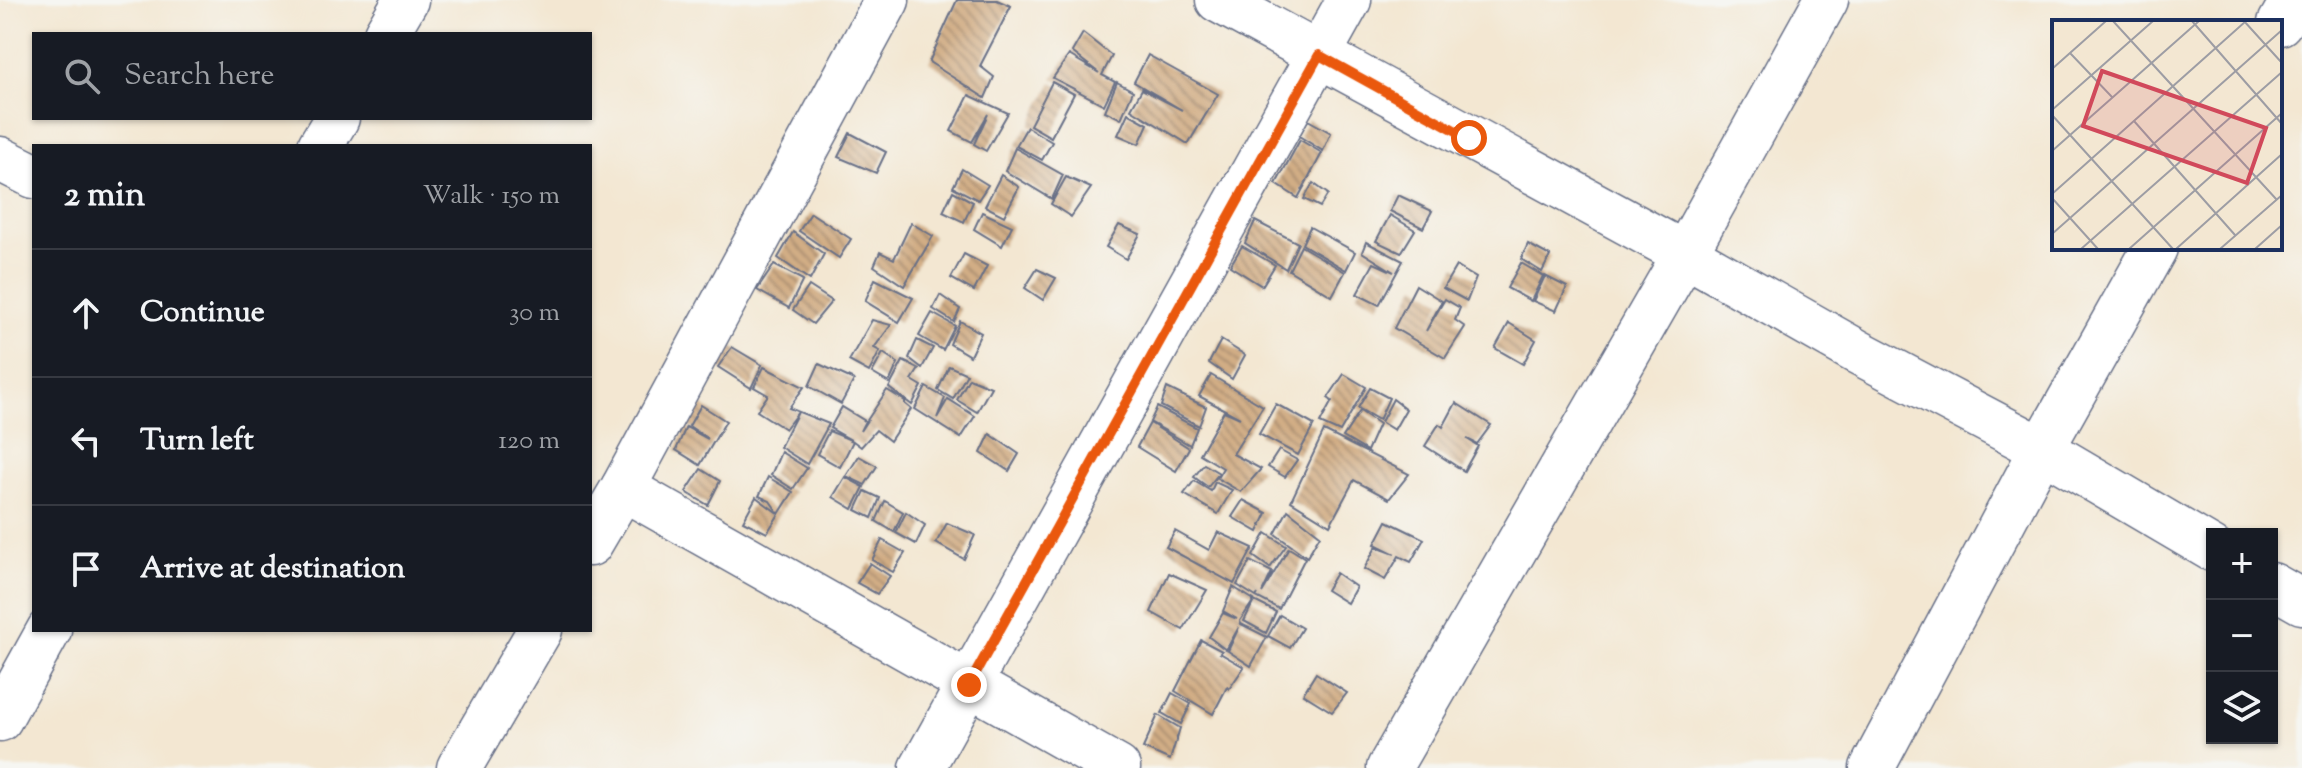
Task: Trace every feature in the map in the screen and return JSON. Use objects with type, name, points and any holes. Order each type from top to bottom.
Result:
[{"type":"street","points":[[387,32],[406,0]]},
{"type":"street","points":[[592,541],[887,0]]},
{"type":"street","points":[[1218,0],[1685,254],[1856,351],[2042,449],[2206,545]]},
{"type":"street","points":[[922,768],[1349,0]]},
{"type":"street","points":[[1389,768],[1685,254],[1826,0]]},
{"type":"street","points":[[2282,20],[2293,0]]},
{"type":"street","points":[[321,144],[336,120]]},
{"type":"street","points":[[0,159],[32,175]]},
{"type":"street","points":[[1872,768],[2042,449],[2154,250]]},
{"type":"street","points":[[623,488],[1118,768]]},
{"type":"street","points":[[2278,588],[2302,602]]},
{"type":"street","points":[[0,719],[48,632]]},
{"type":"street","points":[[459,768],[539,632]]},
{"type":"building","points":[[957,0],[997,0],[1011,6],[980,66],[994,77],[985,98],[929,62]]},
{"type":"building","points":[[1083,33],[1112,56],[1102,75],[1115,82],[1104,105],[1053,78],[1069,55],[1099,73],[1072,52]]},
{"type":"building","points":[[1148,55],[1218,94],[1188,144],[1131,109],[1142,89],[1182,110],[1134,82]]},
{"type":"building","points":[[1052,82],[1074,94],[1051,137],[1030,125]]},
{"type":"building","points":[[1117,82],[1133,91],[1121,119],[1105,111]]},
{"type":"building","points":[[969,95],[1008,113],[986,151],[974,144],[988,114],[972,142],[951,131]]},
{"type":"building","points":[[1128,113],[1148,124],[1139,144],[1118,135]]},
{"type":"building","points":[[1308,120],[1331,133],[1323,151],[1299,136]]},
{"type":"building","points":[[1027,127],[1052,142],[1042,160],[1016,146]]},
{"type":"building","points":[[850,133],[886,152],[876,173],[838,157]]},
{"type":"building","points":[[1300,140],[1322,153],[1298,198],[1276,184]]},
{"type":"building","points":[[1015,148],[1063,175],[1052,199],[1005,171]]},
{"type":"building","points":[[962,169],[988,185],[978,200],[953,187]]},
{"type":"building","points":[[1001,175],[1019,187],[1004,216],[985,206]]},
{"type":"building","points":[[1066,177],[1091,188],[1071,217],[1051,204]]},
{"type":"building","points":[[1313,183],[1328,194],[1320,207],[1304,199]]},
{"type":"building","points":[[953,191],[973,202],[964,222],[943,212]]},
{"type":"building","points":[[1398,195],[1432,211],[1423,228],[1390,211]]},
{"type":"building","points":[[982,212],[1012,226],[1002,246],[974,229]]},
{"type":"building","points":[[811,213],[851,239],[839,258],[799,231]]},
{"type":"building","points":[[1390,215],[1415,230],[1401,253],[1376,241]]},
{"type":"building","points":[[1255,221],[1298,243],[1286,269],[1245,243]]},
{"type":"building","points":[[911,223],[933,236],[904,286],[874,266],[880,252],[894,259]]},
{"type":"building","points":[[1119,225],[1140,234],[1126,259],[1106,247]]},
{"type":"building","points":[[1310,227],[1355,252],[1346,270],[1302,244]]},
{"type":"building","points":[[793,232],[824,254],[810,280],[778,258]]},
{"type":"building","points":[[1366,242],[1403,261],[1379,305],[1357,294],[1374,263],[1394,272],[1362,252]]},
{"type":"building","points":[[1528,244],[1550,256],[1542,272],[1521,259]]},
{"type":"building","points":[[1242,246],[1275,265],[1262,286],[1230,266]]},
{"type":"building","points":[[1301,246],[1345,272],[1332,296],[1289,270]]},
{"type":"building","points":[[964,254],[987,266],[974,291],[951,278]]},
{"type":"building","points":[[1521,263],[1543,276],[1531,301],[1507,288]]},
{"type":"building","points":[[774,265],[803,280],[789,308],[757,290]]},
{"type":"building","points":[[1456,266],[1476,278],[1467,301],[1443,288]]},
{"type":"building","points":[[1037,269],[1056,278],[1043,300],[1025,288]]},
{"type":"building","points":[[1545,276],[1567,287],[1556,311],[1533,301]]},
{"type":"building","points":[[875,279],[913,298],[899,322],[865,301]]},
{"type":"building","points":[[1416,285],[1442,301],[1426,331],[1445,299],[1460,308],[1455,320],[1465,327],[1445,358],[1394,328]]},
{"type":"building","points":[[809,286],[832,301],[813,324],[793,310]]},
{"type":"building","points":[[940,295],[960,309],[954,322],[933,309]]},
{"type":"building","points":[[932,313],[955,326],[943,350],[919,336]]},
{"type":"building","points":[[872,320],[891,325],[874,348],[880,351],[869,372],[849,361]]},
{"type":"building","points":[[960,321],[981,333],[970,356],[950,344]]},
{"type":"building","points":[[1509,323],[1536,340],[1523,364],[1495,348]]},
{"type":"building","points":[[917,340],[933,348],[922,368],[909,358]]},
{"type":"building","points":[[1221,340],[1245,355],[1232,379],[1209,363]]},
{"type":"building","points":[[732,347],[762,365],[751,388],[718,367]]},
{"type":"building","points":[[883,353],[898,363],[889,383],[872,373]]},
{"type":"building","points":[[903,361],[919,369],[912,380],[922,386],[912,405],[889,388]]},
{"type":"building","points":[[819,364],[854,380],[841,404],[809,386]]},
{"type":"building","points":[[949,366],[967,374],[953,399],[938,390]]},
{"type":"building","points":[[764,367],[804,387],[789,408],[829,424],[807,464],[780,447],[798,412],[785,429],[757,411],[768,395],[754,387]]},
{"type":"building","points":[[1344,374],[1366,387],[1340,432],[1320,423],[1332,401],[1328,398]]},
{"type":"building","points":[[1211,375],[1263,406],[1233,454],[1261,469],[1241,492],[1217,478],[1223,468],[1200,454],[1224,411],[1240,418],[1199,396]]},
{"type":"building","points":[[969,378],[991,387],[977,412],[957,400]]},
{"type":"building","points":[[926,387],[945,398],[937,418],[948,399],[975,416],[961,438],[915,409]]},
{"type":"building","points":[[1167,388],[1206,407],[1199,426],[1161,406]]},
{"type":"building","points":[[1370,388],[1389,398],[1379,420],[1358,408]]},
{"type":"building","points":[[887,390],[905,401],[911,409],[890,441],[876,430],[861,447],[830,428],[842,407],[865,421],[860,431]]},
{"type":"building","points":[[1393,399],[1406,409],[1394,430],[1381,422]]},
{"type":"building","points":[[1456,403],[1491,425],[1477,444],[1467,439],[1478,446],[1464,471],[1425,446],[1439,424],[1443,427]]},
{"type":"building","points":[[1276,404],[1314,425],[1298,455],[1259,434]]},
{"type":"building","points":[[701,405],[726,421],[700,465],[676,450],[686,427],[708,439],[689,426]]},
{"type":"building","points":[[1157,407],[1197,428],[1190,445],[1150,422]]},
{"type":"building","points":[[1360,411],[1379,424],[1367,451],[1343,437]]},
{"type":"building","points":[[1150,423],[1189,448],[1176,471],[1137,447]]},
{"type":"building","points":[[829,431],[853,441],[840,467],[817,454]]},
{"type":"building","points":[[1324,431],[1409,474],[1389,499],[1354,480],[1330,525],[1291,501]]},
{"type":"building","points":[[990,434],[1019,454],[1009,471],[981,453]]},
{"type":"building","points":[[1279,450],[1297,460],[1285,477],[1268,467]]},
{"type":"building","points":[[781,452],[807,468],[793,489],[771,475]]},
{"type":"building","points":[[859,456],[877,466],[865,485],[846,476]]},
{"type":"building","points":[[1204,464],[1219,473],[1208,487],[1194,477]]},
{"type":"building","points":[[701,469],[720,481],[708,505],[686,492]]},
{"type":"building","points":[[768,477],[793,492],[779,514],[770,501],[759,496]]},
{"type":"building","points":[[845,477],[864,487],[853,509],[833,497]]},
{"type":"building","points":[[1194,481],[1211,491],[1215,482],[1232,490],[1218,514],[1184,494]]},
{"type":"building","points":[[865,491],[880,498],[872,518],[856,510]]},
{"type":"building","points":[[756,497],[779,514],[767,533],[743,521]]},
{"type":"building","points":[[1243,500],[1267,513],[1258,532],[1232,517]]},
{"type":"building","points":[[885,501],[903,512],[894,532],[876,521]]},
{"type":"building","points":[[1288,510],[1320,535],[1307,557],[1275,534]]},
{"type":"building","points":[[906,512],[925,525],[916,544],[896,533]]},
{"type":"building","points":[[1387,521],[1424,539],[1411,562],[1399,556],[1385,580],[1364,569],[1376,547],[1395,554],[1375,544]]},
{"type":"building","points":[[947,523],[975,535],[964,559],[936,543]]},
{"type":"building","points":[[1175,531],[1209,550],[1218,532],[1253,548],[1234,584],[1166,547]]},
{"type":"building","points":[[1266,533],[1286,546],[1270,568],[1253,556]]},
{"type":"building","points":[[882,540],[905,553],[893,572],[872,560]]},
{"type":"building","points":[[1289,548],[1305,558],[1279,609],[1237,585],[1250,561],[1272,572],[1262,593]]},
{"type":"building","points":[[870,563],[890,576],[877,594],[857,583]]},
{"type":"building","points":[[1169,573],[1207,590],[1183,630],[1151,612]]},
{"type":"building","points":[[1336,573],[1356,587],[1347,603],[1326,590]]},
{"type":"building","points":[[1233,587],[1254,600],[1241,624],[1267,637],[1251,666],[1228,651],[1239,627],[1226,650],[1209,637],[1223,613],[1237,619],[1223,611]]},
{"type":"building","points":[[1254,601],[1276,612],[1266,633],[1244,621]]},
{"type":"building","points":[[1280,615],[1302,628],[1290,648],[1268,636]]},
{"type":"building","points":[[1201,640],[1244,667],[1229,689],[1227,687],[1213,714],[1175,691]]},
{"type":"building","points":[[1316,673],[1347,693],[1332,712],[1303,694]]},
{"type":"building","points":[[1172,693],[1191,704],[1181,724],[1162,713]]},
{"type":"building","points":[[1158,715],[1180,728],[1170,760],[1143,748]]},
{"type":"route","points":[[969,685],[1319,55],[1469,138]]}]
